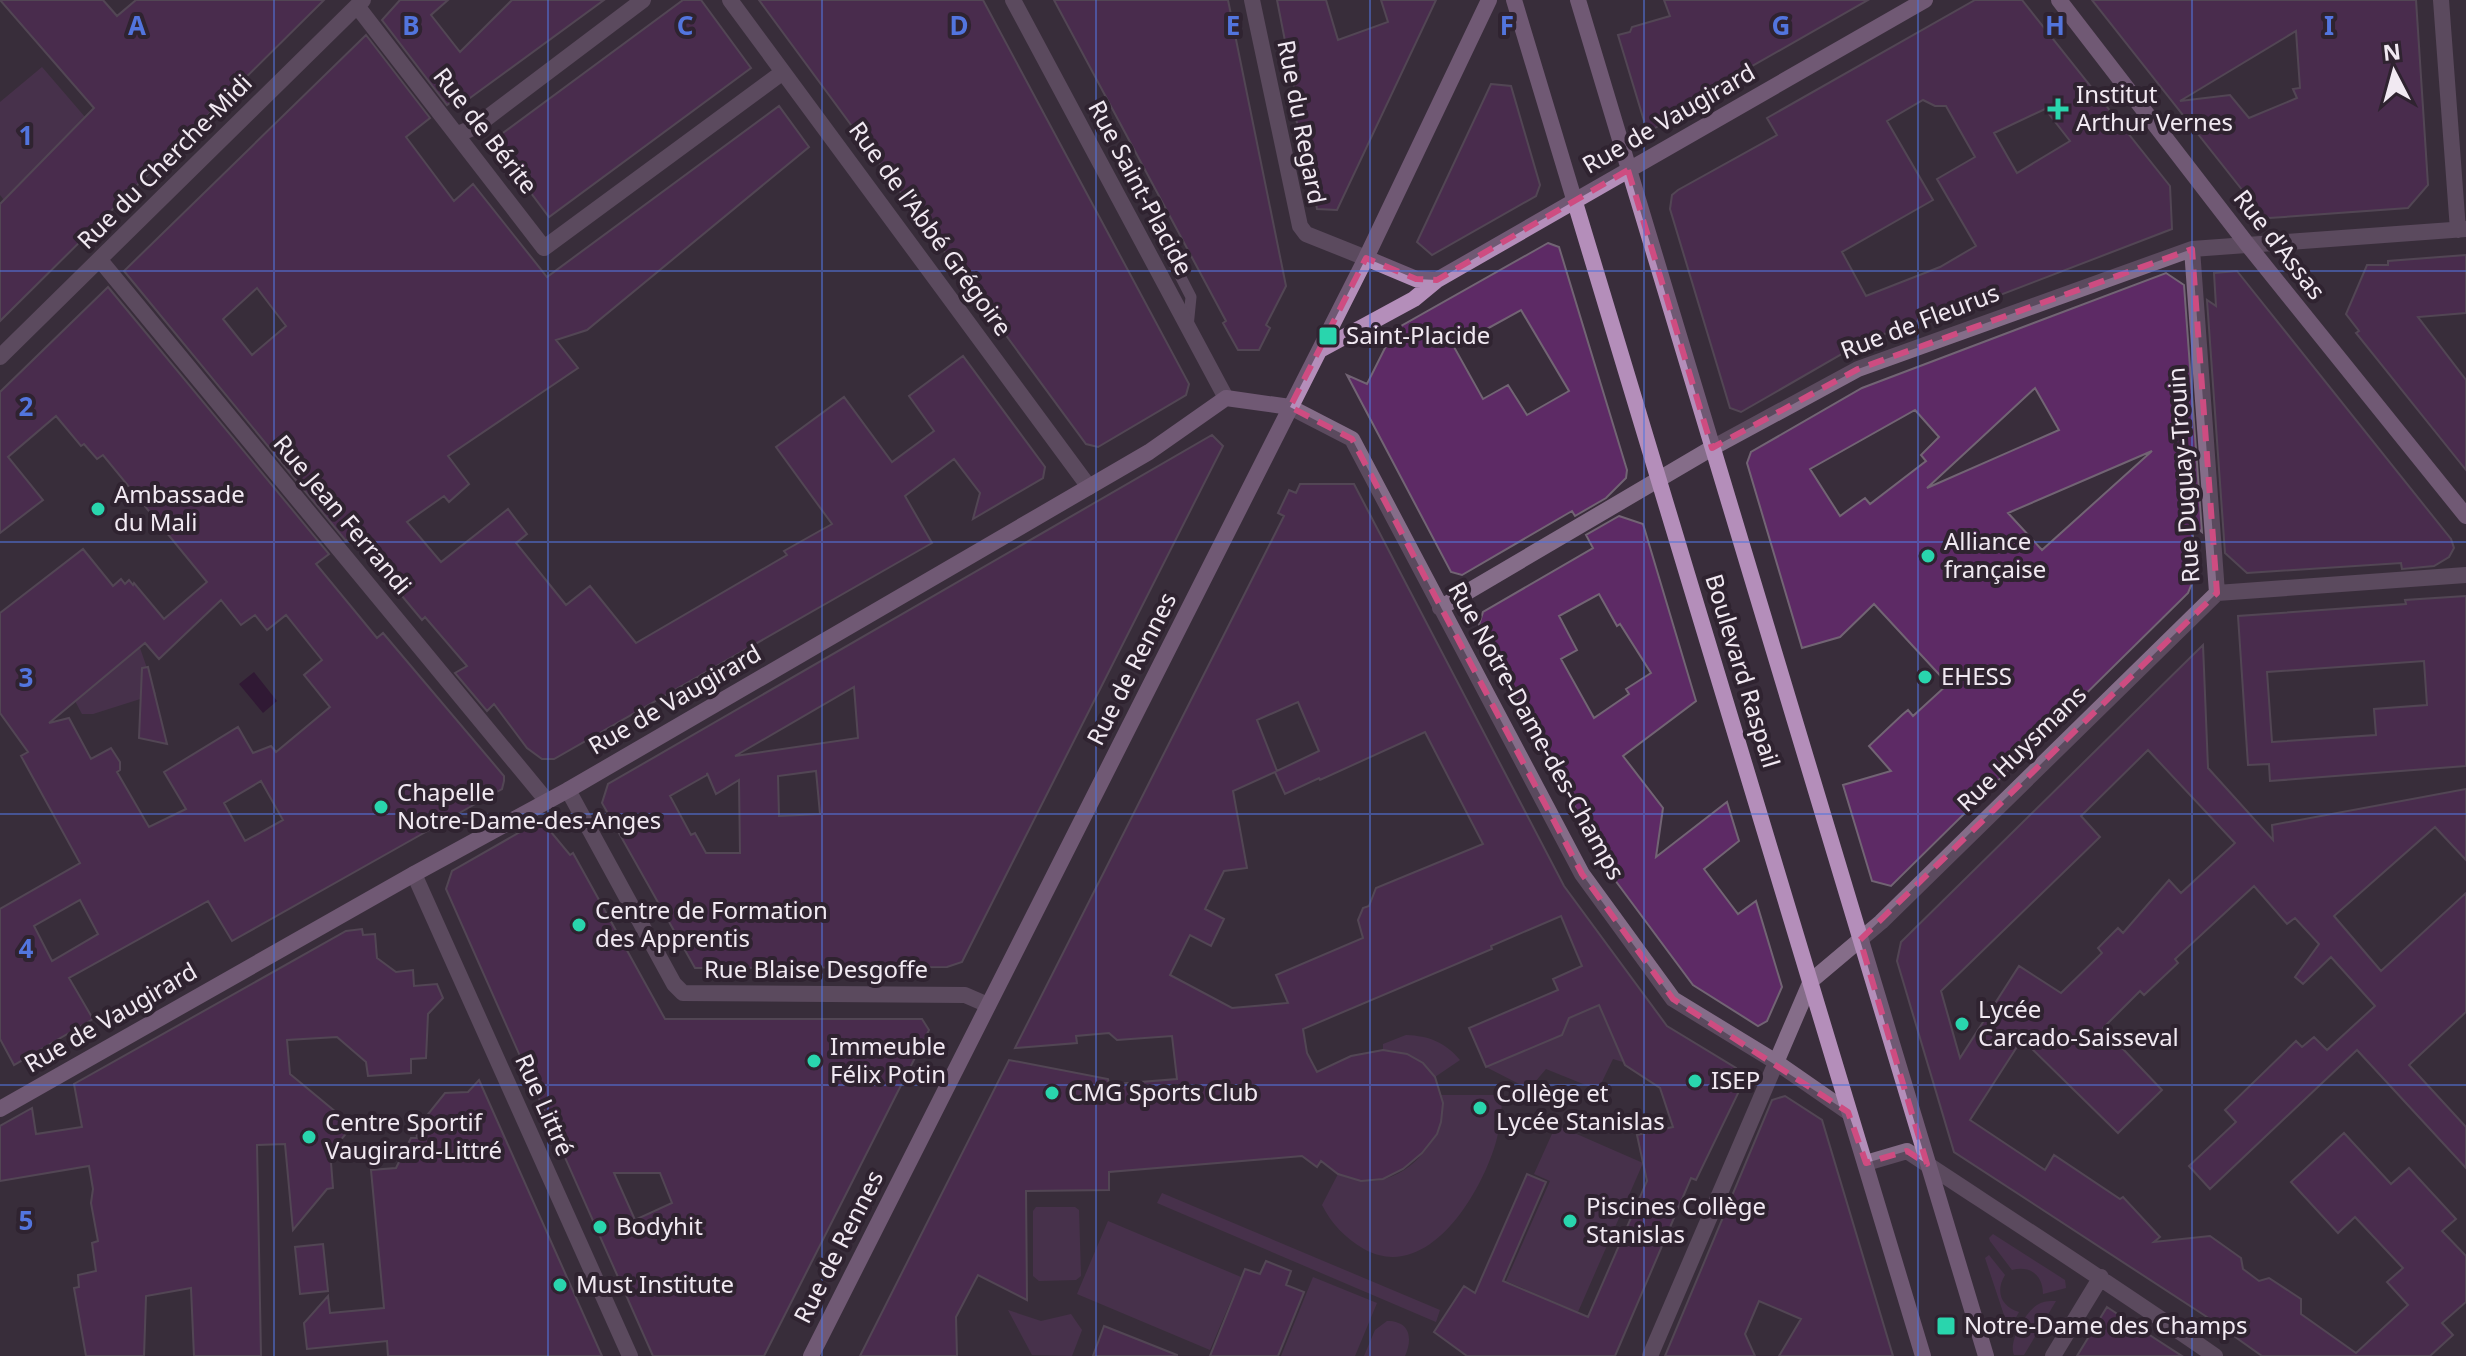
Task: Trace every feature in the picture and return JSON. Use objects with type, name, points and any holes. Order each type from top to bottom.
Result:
[{"type":"main road","name":"Rue de Rennes","points":[[811,1356],[1366,258],[1489,0]]},
{"type":"main road","name":"Boulevard Raspail","points":[[1514,0],[1923,1356]]},
{"type":"main road","name":"Boulevard Raspail","points":[[1578,0],[1986,1356]]},
{"type":"main road","name":"Rue de Vaugirard","points":[[1320,350],[1414,299],[1437,280],[1925,0]]},
{"type":"main road","name":"Rue d'Assas","points":[[2059,0],[2247,244],[2466,516]]},
{"type":"main road","points":[[1366,258],[1416,279],[1437,280]]},
{"type":"main road","points":[[1226,398],[1290,407]]},
{"type":"main road","name":"Rue de Vaugirard","points":[[0,1109],[568,790],[1149,452],[1226,398]]},
{"type":"street","points":[[458,134],[475,127],[643,0]]},
{"type":"street","name":"Rue de l'Abbé Grégoire","points":[[730,0],[1089,487]]},
{"type":"street","name":"Rue Saint-Placide","points":[[1013,0],[1226,398]]},
{"type":"street","name":"Rue du Regard","points":[[1252,0],[1300,226],[1306,234],[1366,258]]},
{"type":"street","points":[[2441,0],[2462,230]]},
{"type":"street","name":"Rue de Bérite","points":[[360,3],[544,248],[783,72]]},
{"type":"street","name":"Rue du Cherche-Midi","points":[[0,357],[360,3]]},
{"type":"street","name":"Rue de Fleurus","points":[[1440,608],[1712,448],[1858,369],[2192,249],[2462,230]]},
{"type":"street","name":"Rue Duguay-Trouin","points":[[2192,249],[2217,593],[2466,575]]},
{"type":"street","name":"Rue Jean Ferrandi","points":[[100,260],[547,801]]},
{"type":"street","name":"Rue Notre-Dame-des-Champs","points":[[1290,407],[1352,439],[1582,874],[1673,999],[1776,1062],[1848,1112]]},
{"type":"street","name":"Rue Huysmans","points":[[1811,981],[1860,940],[2217,593]]},
{"type":"street","name":"Rue Blaise Desgoffe","points":[[568,790],[674,984],[683,993],[965,995],[988,1005]]},
{"type":"street","name":"Rue Littré","points":[[414,874],[630,1356]]},
{"type":"street","points":[[1650,1356],[1811,981]]},
{"type":"street","points":[[1866,1163],[1907,1151],[2101,1277],[2215,1356]]},
{"type":"street","points":[[2053,1356],[2101,1277]]},
{"type":"lane","points":[[1152,221],[1191,297],[1188,329]]},
{"type":"highlighted area","points":[[1628,170],[1712,448],[1858,369],[2192,249],[2217,593],[1860,940],[1927,1164],[1907,1151],[1866,1163],[1848,1112],[1673,999],[1582,874],[1352,439],[1290,407],[1366,258],[1416,279],[1437,280]]},
{"type":"shaded area","points":[[42,67],[85,117],[4,200],[0,195],[0,102]]},
{"type":"shaded area","points":[[140,648],[156,694],[93,714],[82,714],[75,701]]},
{"type":"shaded area","points":[[254,672],[277,701],[263,713],[239,684]]},
{"type":"shaded area","points":[[1599,1005],[1623,1062],[1613,1059],[1598,1090],[1546,1069],[1529,1089],[1486,1067],[1562,1035],[1565,1027],[1563,1021]]},
{"type":"shaded area","points":[[1406,1035],[1436,1041],[1460,1060],[1435,1077],[1412,1057],[1383,1050],[1383,1044]]},
{"type":"shaded area","points":[[1441,1095],[1501,1095],[1497,1138],[1480,1182],[1450,1226],[1431,1243],[1410,1254],[1388,1257],[1364,1249],[1339,1230],[1322,1205],[1338,1174],[1359,1180],[1381,1180],[1394,1176],[1418,1159],[1435,1136],[1442,1109]]},
{"type":"shaded area","points":[[1556,1125],[1643,1163],[1578,1312],[1506,1281],[1550,1181],[1534,1174]]},
{"type":"shaded area","points":[[1162,1193],[1440,1310],[1436,1322],[1157,1203]]},
{"type":"shaded area","points":[[1036,1207],[1075,1207],[1079,1210],[1081,1276],[1076,1280],[1039,1281],[1033,1276],[1033,1211]]},
{"type":"shaded area","points":[[1108,1221],[1241,1277],[1210,1350],[1077,1294]]},
{"type":"shaded area","points":[[1993,1234],[2065,1280],[2066,1288],[2043,1294],[2041,1282],[2034,1273],[2024,1269],[2012,1270],[1990,1241]]},
{"type":"shaded area","points":[[1989,1255],[2005,1275],[2000,1287],[2004,1302],[2019,1312],[2009,1330],[1985,1258]]},
{"type":"shaded area","points":[[1313,1277],[1377,1303],[1355,1356],[1281,1356]]},
{"type":"shaded area","points":[[2056,1301],[2024,1355],[2014,1355],[2016,1335],[2028,1314],[2039,1304]]},
{"type":"shaded area","points":[[1008,1310],[1041,1321],[1071,1314],[1082,1330],[1072,1356],[1032,1355]]},
{"type":"shaded area","points":[[1387,1321],[1401,1324],[1408,1332],[1405,1356],[1364,1356],[1375,1330]]},
{"type":"building","points":[[0,0],[103,0],[117,16],[136,0],[324,0],[0,321],[0,204],[94,108]]},
{"type":"building","points":[[400,0],[448,0],[431,15],[460,52],[512,0],[604,0],[459,106],[454,100],[447,105],[382,20]]},
{"type":"building","points":[[683,0],[701,0],[751,68],[549,217],[492,141]]},
{"type":"building","points":[[759,0],[983,0],[1189,384],[1186,395],[1098,447],[1086,444]]},
{"type":"building","points":[[1054,0],[1228,0],[1286,286],[1266,325],[1270,328],[1259,350],[1238,350],[1223,323],[1226,321]]},
{"type":"building","points":[[1277,0],[1326,0],[1338,40],[1388,22],[1381,0],[1436,0],[1337,210],[1317,209],[1305,142],[1301,143],[1294,108],[1298,107]]},
{"type":"building","points":[[1664,0],[1868,0],[1740,73],[1742,79],[1655,128],[1645,124],[1618,35],[1630,32],[1632,27],[1670,16]]},
{"type":"building","points":[[1975,0],[2022,0],[2170,186],[2172,229],[1961,310],[1959,305],[1861,343],[1741,412],[1730,408],[1670,209],[1672,195],[1678,190],[1777,135],[1767,118]],"holes":[[[1923,100],[1935,106],[1946,106],[1975,157],[1937,179],[1976,246],[1940,267],[1866,296],[1842,252],[1933,200],[1887,121]],[[2045,109],[2070,141],[2017,173],[1994,133]]]},
{"type":"building","points":[[2092,0],[2416,0],[2428,185],[2408,208],[2269,218],[2262,215]],"holes":[[[2296,31],[2300,88],[2293,89],[2297,98],[2249,118],[2230,95],[2180,101]]]},
{"type":"building","points":[[366,35],[430,118],[406,137],[454,201],[473,184],[547,277],[779,106],[809,147],[587,330],[556,340],[578,368],[448,456],[469,484],[449,502],[444,496],[407,522],[441,562],[508,509],[527,534],[516,543],[566,605],[590,586],[636,643],[787,555],[784,551],[832,524],[776,447],[844,397],[892,462],[934,431],[909,396],[963,356],[1045,467],[1043,478],[973,519],[980,493],[954,459],[905,496],[932,543],[554,759],[542,759],[527,748],[494,704],[487,711],[455,673],[467,666],[425,617],[422,620],[352,536],[346,541],[124,271]],"holes":[[[257,288],[286,326],[252,355],[223,319]]]},
{"type":"building","points":[[1491,84],[1511,86],[1540,185],[1536,196],[1432,255],[1417,242]]},
{"type":"building","points":[[1548,243],[1559,247],[1627,470],[1626,478],[1606,498],[1575,516],[1572,511],[1462,575],[1451,572],[1347,375],[1367,384],[1394,330]],"holes":[[[1521,310],[1569,391],[1527,415],[1508,385],[1483,399],[1454,347]]]},
{"type":"building","points":[[2466,255],[2466,313],[2418,317],[2466,380],[2466,470],[2356,333],[2359,331],[2346,314],[2367,265]]},
{"type":"building","points":[[2237,271],[2451,539],[2454,548],[2449,557],[2434,566],[2402,569],[2401,563],[2247,573],[2225,553],[2207,300],[2216,306],[2214,273]]},
{"type":"building","points":[[2166,273],[2184,285],[2202,532],[2192,524],[2196,574],[2188,593],[1891,886],[1872,881],[1843,785],[1891,771],[1869,746],[1908,710],[1913,716],[1948,684],[1874,604],[1840,637],[1802,648],[1747,463],[1751,452],[1862,388]],"holes":[[[2035,388],[2059,430],[1927,488],[1979,440]],[[1915,410],[1939,437],[1921,455],[1926,461],[1870,504],[1865,498],[1840,516],[1810,469]],[[2152,451],[2042,550],[2008,513]]]},
{"type":"building","points":[[108,287],[329,554],[316,564],[377,638],[383,633],[504,776],[502,789],[232,941],[208,901],[69,978],[93,1019],[14,1065],[0,1039],[0,909],[80,863],[21,756],[28,752],[0,713],[0,613],[83,549],[113,586],[121,579],[125,584],[129,580],[134,583],[164,619],[207,582],[103,455],[97,459],[84,444],[81,446],[56,416],[8,457],[43,500],[0,533],[0,392]],"holes":[[[221,600],[241,625],[255,615],[267,630],[286,615],[322,660],[304,675],[330,707],[276,752],[271,746],[253,753],[238,727],[164,772],[186,809],[149,827],[117,772],[120,762],[111,748],[91,759],[69,718],[49,723],[145,643],[159,659]],[[261,781],[283,820],[245,841],[224,803]],[[80,900],[98,934],[52,961],[34,926]]]},
{"type":"building","points":[[1212,435],[1223,446],[962,962],[947,967],[695,968],[602,803],[608,784]],"holes":[[[854,687],[858,738],[735,756]],[[816,771],[820,814],[779,816],[778,776]],[[707,775],[716,794],[739,780],[740,853],[706,853],[695,833],[691,835],[670,796]]]},
{"type":"building","points":[[1300,484],[1354,484],[1564,886],[1667,1026],[1736,1068],[1739,1076],[1742,1085],[1696,1180],[1691,1178],[1615,1356],[1467,1356],[1434,1332],[1464,1286],[1475,1293],[1527,1174],[1546,1182],[1503,1281],[1588,1317],[1647,1181],[1637,1135],[1673,1127],[1660,1088],[1625,1065],[1599,1005],[1569,1018],[1562,1035],[1486,1067],[1469,1028],[1558,990],[1553,979],[1582,966],[1561,916],[1491,946],[1492,949],[1303,1029],[1307,1053],[1317,1072],[1351,1056],[1383,1050],[1407,1054],[1423,1063],[1435,1077],[1443,1103],[1437,1134],[1422,1153],[1403,1169],[1383,1179],[1361,1181],[1338,1174],[1321,1161],[1317,1167],[1302,1156],[1109,1172],[1109,1190],[1026,1191],[1027,1300],[978,1275],[956,1317],[957,1356],[860,1356],[1009,1060],[1108,1079],[1109,1085],[1127,1083],[1142,1086],[1141,1082],[1177,1079],[1172,1036],[1117,1040],[1109,1033],[1076,1036],[1077,1043],[1015,1048],[1284,516],[1278,513],[1289,490],[1296,493]],"holes":[[[1298,702],[1319,751],[1277,771],[1257,720]],[[1425,732],[1483,844],[1376,888],[1369,906],[1363,908],[1358,920],[1363,938],[1276,975],[1288,1003],[1232,1008],[1170,975],[1190,935],[1211,946],[1224,919],[1205,909],[1224,871],[1247,868],[1233,791],[1275,772],[1285,794]]]},
{"type":"building","points":[[1619,516],[1643,524],[1696,701],[1623,756],[1663,808],[1656,857],[1727,802],[1739,841],[1704,869],[1738,914],[1756,901],[1782,987],[1767,1021],[1758,1026],[1693,985],[1609,872],[1479,625],[1483,612],[1593,548],[1586,535]],"holes":[[[1599,594],[1617,626],[1620,624],[1651,673],[1626,689],[1629,694],[1594,718],[1561,659],[1577,650],[1559,616]]]},
{"type":"building","points":[[2466,596],[2466,766],[2270,781],[2269,764],[2248,765],[2238,616],[2406,604],[2405,600]],"holes":[[[2424,661],[2427,705],[2374,709],[2376,735],[2272,742],[2267,672]]]},
{"type":"building","points":[[2203,645],[2208,768],[2273,840],[2272,825],[2466,789],[2466,860],[2435,827],[2334,916],[2381,971],[2466,893],[2466,1012],[2409,1065],[2466,1127],[2466,1168],[2357,1050],[2210,1189],[2189,1166],[2236,1122],[2225,1110],[2296,1041],[2302,1047],[2314,1037],[2327,1050],[2375,1006],[2331,957],[2303,984],[2295,977],[2319,944],[2295,918],[2287,924],[2254,886],[2175,959],[2178,963],[2144,995],[2140,991],[2103,1028],[2162,1090],[2118,1133],[2022,1039],[1970,1120],[2045,1170],[2054,1155],[2120,1199],[2123,1197],[2160,1237],[2154,1242],[2210,1236],[2241,1258],[2243,1269],[2259,1281],[2269,1278],[2301,1299],[2301,1314],[2356,1353],[2408,1305],[2387,1282],[2403,1268],[2355,1217],[2338,1233],[2291,1182],[2344,1133],[2391,1184],[2409,1168],[2456,1219],[2442,1231],[2466,1256],[2466,1302],[2442,1323],[2453,1335],[2430,1356],[2262,1356],[1954,1152],[1897,961],[1901,942]],"holes":[[[2148,750],[2235,843],[2181,893],[2169,880],[2123,933],[2118,928],[2098,948],[2102,953],[2061,993],[2019,966],[1960,1058],[1941,991],[2100,837],[2081,816]]]},
{"type":"building","points":[[148,667],[167,744],[139,738],[142,668]]},
{"type":"building","points":[[541,820],[570,855],[573,853],[665,1019],[922,1019],[929,1030],[764,1356],[653,1356],[446,889],[452,871]],"holes":[[[614,1173],[660,1173],[672,1203],[635,1220]]]},
{"type":"building","points":[[362,929],[363,935],[375,934],[377,958],[396,972],[413,970],[414,986],[437,984],[443,998],[428,1014],[426,1058],[411,1059],[411,1073],[368,1076],[366,1062],[337,1037],[287,1040],[290,1074],[348,1122],[349,1130],[330,1153],[336,1158],[331,1163],[333,1188],[327,1189],[293,1230],[285,1144],[257,1145],[261,1356],[194,1356],[191,1288],[146,1296],[144,1356],[86,1356],[74,1288],[79,1287],[78,1275],[96,1271],[92,1243],[98,1241],[91,1203],[93,1189],[89,1166],[0,1181],[0,1126],[32,1108],[36,1134],[82,1127],[74,1084],[346,931]]},
{"type":"building","points":[[479,1080],[602,1356],[388,1356],[387,1341],[307,1349],[304,1323],[328,1296],[330,1313],[384,1308],[371,1170],[396,1168],[411,1138],[417,1138],[416,1129],[445,1093],[468,1092]]},
{"type":"building","points":[[1785,1096],[1822,1120],[1893,1356],[1779,1356],[1801,1319],[1759,1301],[1745,1334],[1755,1356],[1665,1356],[1772,1100]]},
{"type":"building","points":[[323,1244],[328,1291],[300,1294],[295,1247]]},
{"type":"building","points":[[1266,1261],[1291,1271],[1286,1285],[1304,1292],[1278,1356],[1210,1356],[1245,1269],[1260,1274]]},
{"type":"building","points":[[2107,1307],[2131,1323],[2182,1356],[2077,1356]]},
{"type":"building","points":[[1104,1326],[1177,1355],[1177,1356],[1093,1356]]},
{"type":"place","name":"Institut Arthur Vernes","points":[[2058,109]]},
{"type":"place","name":"Saint-Placide","points":[[1328,336]]},
{"type":"place","name":"Ambassade du Mali","points":[[98,509]]},
{"type":"place","name":"Alliance française","points":[[1928,556]]},
{"type":"place","name":"EHESS","points":[[1925,677]]},
{"type":"place","name":"Chapelle Notre-Dame-des-Anges","points":[[381,807]]},
{"type":"place","name":"Centre de Formation des Apprentis","points":[[579,925]]},
{"type":"place","name":"Lycée Carcado-Saisseval","points":[[1962,1024]]},
{"type":"place","name":"Immeuble Félix Potin","points":[[814,1061]]},
{"type":"place","name":"ISEP","points":[[1695,1081]]},
{"type":"place","name":"CMG Sports Club","points":[[1052,1093]]},
{"type":"place","name":"Collège et Lycée Stanislas","points":[[1480,1108]]},
{"type":"place","name":"Centre Sportif Vaugirard-Littré","points":[[309,1137]]},
{"type":"place","name":"Piscines Collège Stanislas","points":[[1570,1221]]},
{"type":"place","name":"Bodyhit","points":[[600,1227]]},
{"type":"place","name":"Must Institute","points":[[560,1285]]},
{"type":"place","name":"Notre-Dame des Champs","points":[[1946,1326]]}]
